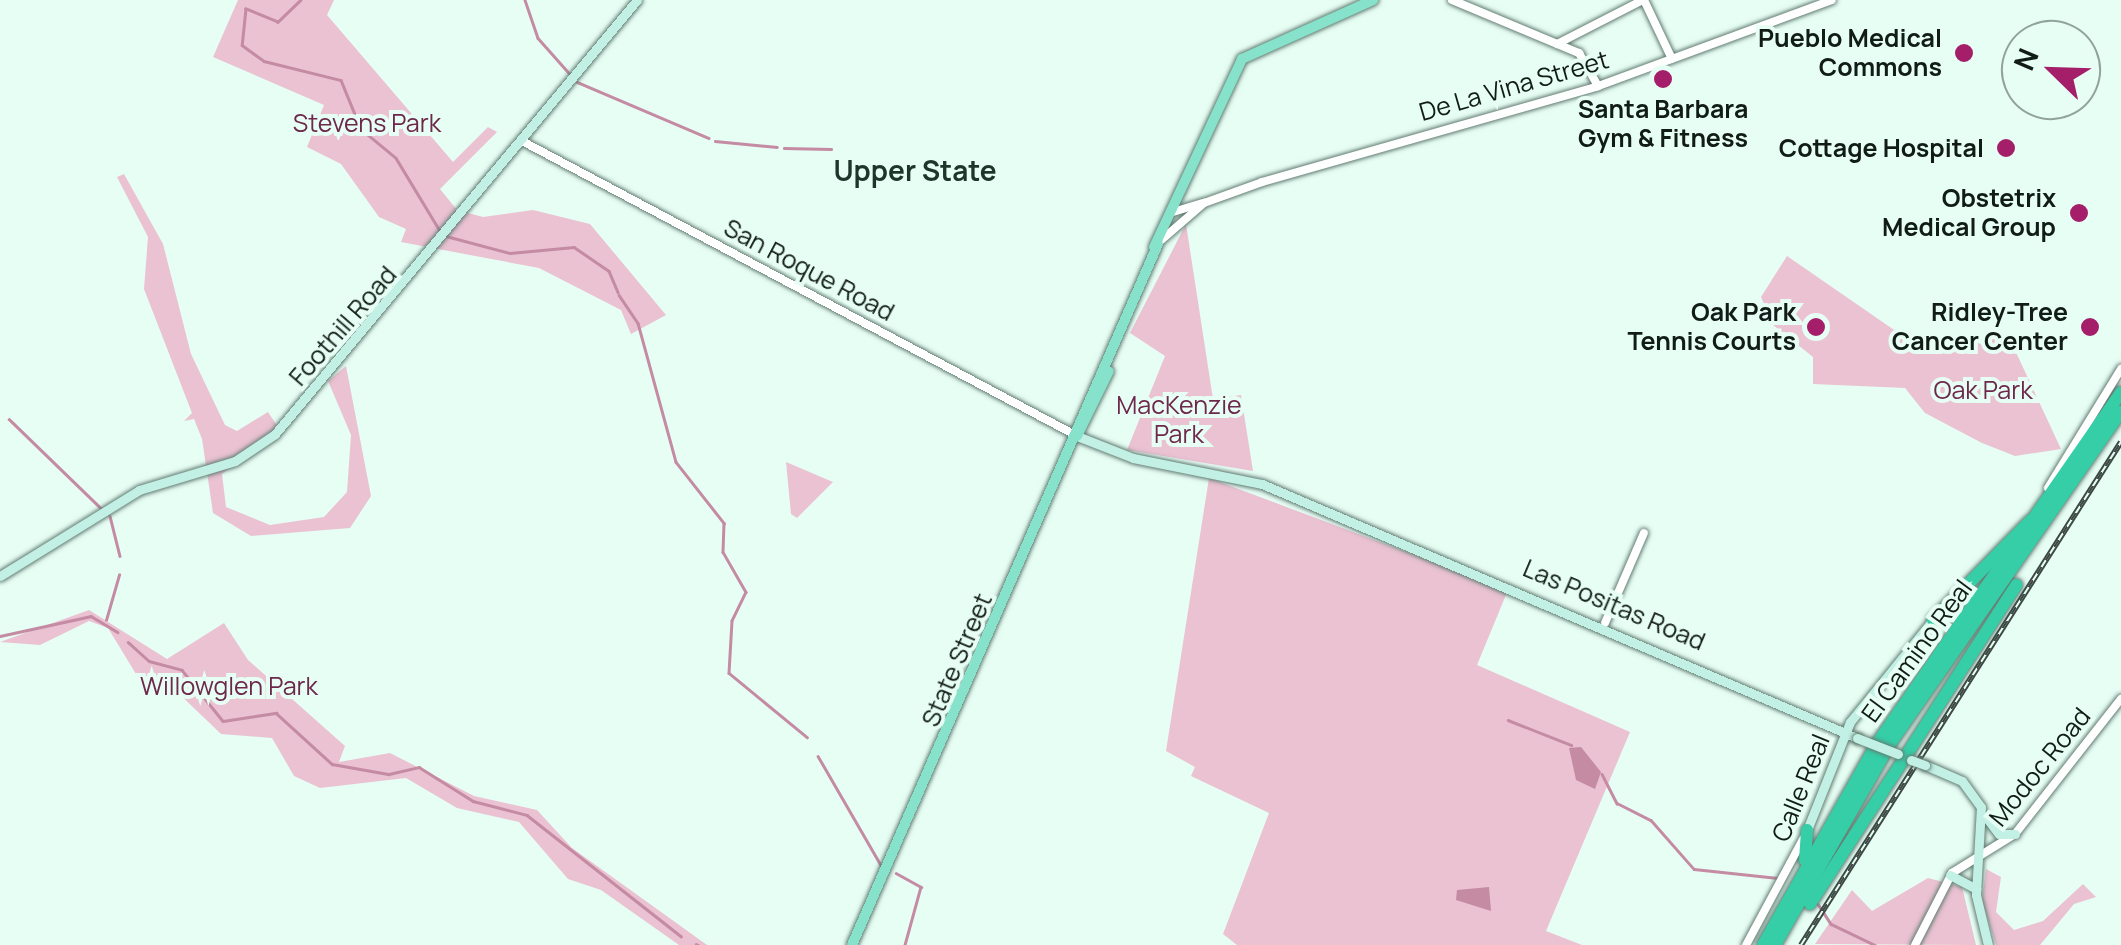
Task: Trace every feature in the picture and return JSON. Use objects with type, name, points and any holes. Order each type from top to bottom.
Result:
[{"type":"highway","name":"El Camino Real","points":[[1760,945],[1878,742],[2065,482],[2121,393]]},
{"type":"highway","name":"El Camino Real","points":[[1776,945],[1892,741],[2064,504],[2121,412]]},
{"type":"highway","points":[[1933,620],[2065,482]]},
{"type":"highway","points":[[1776,945],[1904,757],[2064,504]]},
{"type":"highway","points":[[1760,945],[1808,854],[1807,830]]},
{"type":"main road","name":"Foothill Road","points":[[0,576],[135,492],[263,444],[427,258],[637,0]]},
{"type":"main road","name":"State Street","points":[[860,945],[886,876],[1158,243],[1245,56],[1373,0]]},
{"type":"main road","name":"Las Positas Road","points":[[1076,436],[1146,462],[1252,480],[1605,624],[1962,781],[1999,834],[2014,834]]},
{"type":"main road","name":"Calle Real","points":[[1807,830],[1845,732],[1933,620]]},
{"type":"main road","points":[[1984,815],[1976,888],[1988,945]]},
{"type":"main road","points":[[1950,875],[1976,888]]},
{"type":"main road","name":"State Street","points":[[852,945],[876,900]]},
{"type":"street","points":[[1558,44],[1644,0],[1672,59]]},
{"type":"street","name":"De La Vina Street","points":[[1172,212],[1598,86],[1832,0]]},
{"type":"street","points":[[1457,2],[1584,56],[1598,86]]},
{"type":"street","name":"San Roque Road","points":[[522,140],[1076,436]]},
{"type":"street","points":[[1180,196],[1193,205]]},
{"type":"street","name":"De La Vina Street","points":[[1158,243],[1204,203]]},
{"type":"street","name":"Calle Real","points":[[1933,620],[2018,527],[2121,369]]},
{"type":"street","points":[[1605,624],[1644,532]]},
{"type":"street","name":"Modoc Road","points":[[1950,875],[2014,834],[2121,699]]},
{"type":"street","name":"Calle Real","points":[[1746,945],[1807,830]]},
{"type":"street","points":[[1915,945],[1950,875]]},
{"type":"green space","name":"Stevens Park","points":[[238,0],[334,0],[327,15],[453,162],[488,127],[497,132],[440,189],[457,210],[483,217],[533,210],[590,224],[666,315],[631,334],[621,310],[539,268],[401,242],[406,229],[379,217],[341,164],[307,147],[324,105],[213,57]]},
{"type":"green space","points":[[124,174],[163,244],[191,354],[225,425],[237,431],[268,412],[280,430],[222,474],[226,507],[270,525],[324,517],[347,492],[351,435],[328,381],[346,366],[371,496],[350,528],[251,536],[213,513],[202,439],[194,419],[184,421],[192,413],[144,289],[148,237],[117,177]]},
{"type":"green space","name":"MacKenzie Park","points":[[1186,224],[1213,399],[1241,395],[1253,471],[1127,450],[1165,356],[1130,333]]},
{"type":"green space","name":"Oak Park","points":[[1787,256],[1926,352],[1950,353],[2007,333],[2061,449],[2015,456],[1925,413],[1905,388],[1813,384],[1813,357],[1773,325],[1761,297]]},
{"type":"green space","points":[[786,462],[833,482],[797,518],[791,514]]},
{"type":"green space","points":[[1209,478],[1508,590],[1477,665],[1630,732],[1546,931],[1582,945],[1237,945],[1223,934],[1269,813],[1191,776],[1195,767],[1166,751]]},
{"type":"green space","name":"Willowglen Park","points":[[89,610],[167,659],[224,623],[248,660],[345,746],[339,762],[390,753],[474,796],[537,810],[572,848],[707,945],[679,945],[601,890],[568,879],[519,822],[457,808],[406,778],[320,788],[294,776],[272,738],[221,734],[173,688],[136,674],[108,628],[89,621],[40,645],[0,642]]},
{"type":"green space","points":[[1986,869],[2001,877],[1996,912],[2014,930],[2043,921],[2083,884],[2096,897],[2074,904],[2040,945],[1996,945],[1982,901]]},
{"type":"green space","points":[[1928,878],[1962,887],[1976,945],[1815,944],[1852,890],[1872,911]]},
{"type":"shaded area","points":[[1581,747],[1601,772],[1595,789],[1576,780],[1569,748]]},
{"type":"shaded area","points":[[1489,887],[1491,911],[1456,900],[1457,890]]},
{"type":"waterway","points":[[301,0],[278,22],[246,9],[242,45],[264,61],[341,80],[361,129],[396,158],[440,231]]},
{"type":"waterway","points":[[525,0],[538,38],[570,74]]},
{"type":"waterway","points":[[577,82],[709,138]]},
{"type":"waterway","points":[[715,141],[777,147]]},
{"type":"waterway","points":[[784,148],[831,149]]},
{"type":"waterway","points":[[446,236],[510,253],[574,247],[609,271],[618,292]]},
{"type":"waterway","points":[[619,295],[638,323],[676,462],[724,523],[723,552],[746,592],[732,621],[729,673],[807,737]]},
{"type":"waterway","points":[[9,419],[101,508]]},
{"type":"waterway","points":[[110,516],[120,556]]},
{"type":"waterway","points":[[106,620],[119,575]]},
{"type":"waterway","points":[[0,636],[91,616],[118,632]]},
{"type":"waterway","points":[[128,642],[149,661],[182,670],[223,721],[276,713],[332,764],[389,774],[419,767],[473,801],[527,815],[681,936]]},
{"type":"waterway","points":[[1508,720],[1571,745]]},
{"type":"waterway","points":[[818,756],[881,865]]},
{"type":"waterway","points":[[1602,774],[1617,803],[1651,820],[1694,869],[1778,878]]},
{"type":"waterway","points":[[896,873],[921,887],[905,945]]},
{"type":"waterway","points":[[1818,904],[1831,924],[1875,945]]},
{"type":"railway","points":[[1801,945],[2121,442]]},
{"type":"place","name":"Pueblo Medical Commons","points":[[1964,53]]},
{"type":"place","name":"Santa Barbara Gym & Fitness","points":[[1663,79]]},
{"type":"place","name":"Cottage Hospital","points":[[2006,148]]},
{"type":"place","name":"Obstetrix Medical Group","points":[[2079,213]]},
{"type":"place","name":"Oak Park Tennis Courts","points":[[1816,327]]},
{"type":"place","name":"Ridley-Tree Cancer Center","points":[[2090,327]]},
{"type":"district","name":"Upper State","points":[[915,170]]}]
